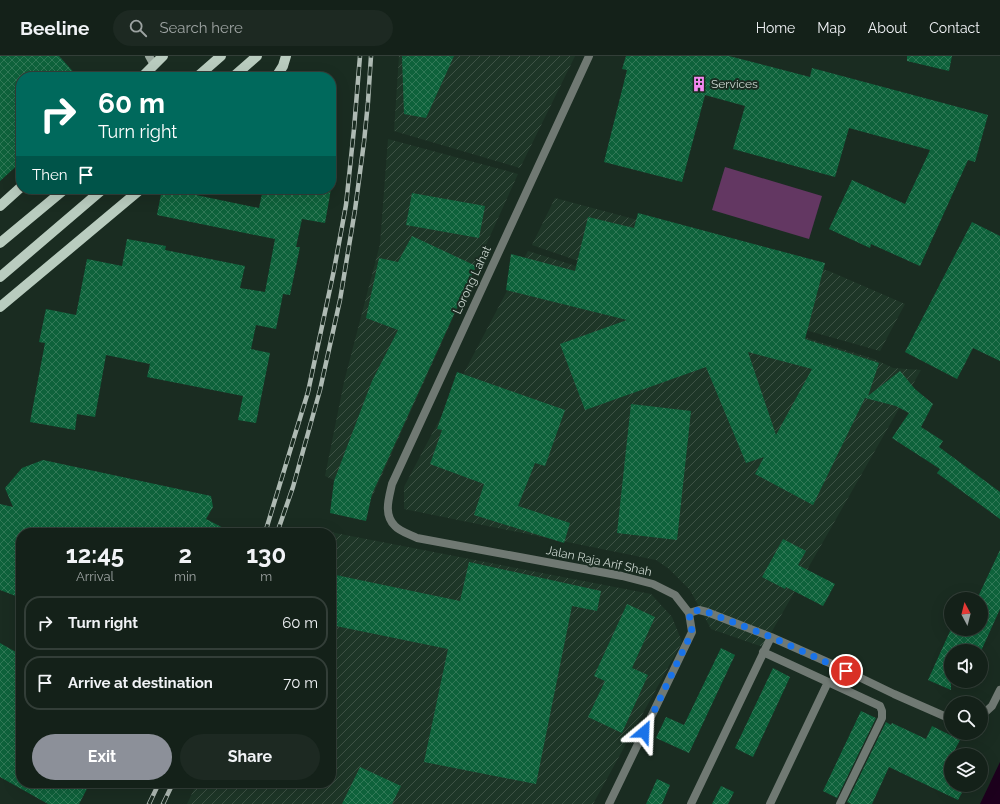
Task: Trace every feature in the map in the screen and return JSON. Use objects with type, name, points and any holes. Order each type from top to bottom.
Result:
[{"type":"main road","points":[[145,72],[151,60],[163,56]]},
{"type":"main road","points":[[203,72],[221,56]]},
{"type":"main road","points":[[239,72],[257,56]]},
{"type":"main road","points":[[279,72],[286,56]]},
{"type":"main road","points":[[0,206],[16,192]]},
{"type":"main road","points":[[0,243],[58,194]]},
{"type":"main road","points":[[0,277],[97,194]]},
{"type":"main road","points":[[0,307],[135,194]]},
{"type":"street","name":"Lorong Lahat","points":[[389,517],[387,505],[392,484],[589,56]]},
{"type":"street","name":"Jalan Raja Arif Shah","points":[[389,517],[395,527],[417,538],[622,576],[653,584],[675,595],[689,613]]},
{"type":"street","points":[[609,804],[692,632],[689,613],[699,610],[771,637],[944,716]]},
{"type":"street","points":[[691,804],[771,637]]},
{"type":"street","points":[[763,652],[880,706],[882,718],[840,804]]},
{"type":"street","points":[[770,804],[828,682]]},
{"type":"street","points":[[988,710],[992,706],[1000,690]]},
{"type":"shaded area","points":[[399,56],[575,56],[520,168],[394,131]]},
{"type":"shaded area","points":[[388,139],[518,174],[372,497],[325,476],[344,382],[380,244]]},
{"type":"shaded area","points":[[725,167],[822,196],[809,239],[712,210]]},
{"type":"shaded area","points":[[555,198],[829,271],[905,304],[880,351],[663,290],[532,245]]},
{"type":"shaded area","points":[[528,251],[874,359],[893,368],[921,370],[763,647],[711,629],[690,590],[669,569],[656,560],[404,509],[404,487]]},
{"type":"shaded area","points":[[336,533],[651,594],[672,617],[682,642],[593,804],[187,804],[195,788],[336,788]]},
{"type":"shaded area","points":[[1000,762],[1000,804],[980,804],[986,792],[988,792],[988,787]]},
{"type":"building","points":[[0,56],[59,56],[73,72],[16,72],[16,167],[0,181]]},
{"type":"building","points":[[402,56],[454,56],[426,118],[404,114]]},
{"type":"building","points":[[626,56],[729,56],[810,77],[812,68],[988,115],[975,162],[968,160],[920,266],[871,244],[870,248],[829,229],[852,180],[905,204],[930,150],[849,128],[835,177],[733,149],[745,106],[705,95],[682,182],[604,162],[627,70],[622,69]]},
{"type":"building","points":[[907,56],[952,56],[949,71],[907,61]]},
{"type":"building","points":[[412,193],[485,206],[479,238],[406,225]]},
{"type":"building","points":[[161,194],[191,194],[259,208],[262,194],[330,194],[325,223],[302,219],[296,247],[300,247],[290,295],[283,294],[276,329],[256,325],[251,349],[270,353],[256,423],[238,420],[243,396],[147,377],[150,364],[106,355],[95,417],[77,414],[75,430],[30,422],[45,343],[39,342],[46,309],[76,315],[87,259],[122,266],[127,239],[166,246],[165,250],[245,266],[240,288],[265,292],[275,239],[157,215]]},
{"type":"building","points":[[638,213],[825,263],[805,339],[879,363],[868,396],[900,371],[915,389],[933,404],[921,427],[943,441],[939,447],[1000,492],[1000,519],[937,473],[940,469],[892,438],[909,413],[896,406],[865,398],[813,505],[755,474],[764,457],[746,463],[706,367],[585,410],[560,344],[627,320],[506,290],[511,254],[575,271],[588,217],[634,228]],"holes":[[[748,352],[812,369],[776,435]]]},
{"type":"building","points":[[972,222],[1000,236],[1000,361],[973,348],[957,379],[905,352]]},
{"type":"building","points":[[412,236],[476,266],[372,494],[366,521],[330,513],[334,481],[372,381],[398,330],[366,318],[379,258],[398,262]]},
{"type":"building","points":[[457,372],[565,410],[545,466],[535,463],[518,506],[570,523],[564,543],[474,515],[484,484],[430,464],[442,430],[437,429]]},
{"type":"building","points":[[631,404],[691,411],[677,540],[617,533]]},
{"type":"building","points":[[43,460],[211,496],[213,507],[206,519],[223,528],[16,528],[16,596],[0,590],[0,504],[13,507],[5,488],[22,468]]},
{"type":"building","points":[[783,539],[806,551],[798,565],[835,584],[823,606],[786,587],[785,589],[762,577]]},
{"type":"building","points":[[1000,550],[1000,609],[988,636],[988,592],[980,592]]},
{"type":"building","points":[[469,562],[601,591],[597,611],[572,606],[536,784],[424,762],[448,649],[336,626],[336,575],[460,601]]},
{"type":"building","points":[[627,604],[655,617],[632,668],[648,675],[622,733],[588,717],[605,681],[594,676]]},
{"type":"building","points":[[948,636],[988,636],[984,644],[944,644]]},
{"type":"building","points":[[0,643],[16,652],[16,786],[0,777]]},
{"type":"building","points":[[944,645],[944,687],[928,680]]},
{"type":"building","points":[[721,648],[735,655],[689,753],[656,738],[666,717],[684,725]]},
{"type":"building","points":[[773,668],[790,677],[753,757],[735,748]]},
{"type":"building","points":[[861,711],[876,718],[837,798],[823,791]]},
{"type":"building","points":[[886,722],[891,725],[892,723],[926,739],[932,726],[944,732],[944,740],[960,740],[956,748],[944,748],[944,792],[962,792],[958,800],[889,767],[872,804],[851,804],[847,802]]},
{"type":"building","points":[[360,767],[401,786],[392,804],[342,804]]},
{"type":"building","points":[[657,779],[670,785],[662,804],[646,804]]},
{"type":"building","points":[[721,786],[734,792],[728,804],[712,804]]},
{"type":"building","points":[[20,788],[87,788],[79,804],[48,804]]},
{"type":"railway","points":[[267,528],[308,392],[334,270],[346,205],[360,56]]},
{"type":"railway","points":[[279,528],[293,487],[320,390],[340,300],[355,210],[364,142],[371,56]]},
{"type":"railway","points":[[149,804],[157,788]]},
{"type":"railway","points":[[163,804],[171,788]]},
{"type":"place","name":"Services","points":[[699,84]]},
{"type":"route","points":[[644,732],[692,632],[689,613],[699,610],[707,612],[771,637],[846,671]]}]
